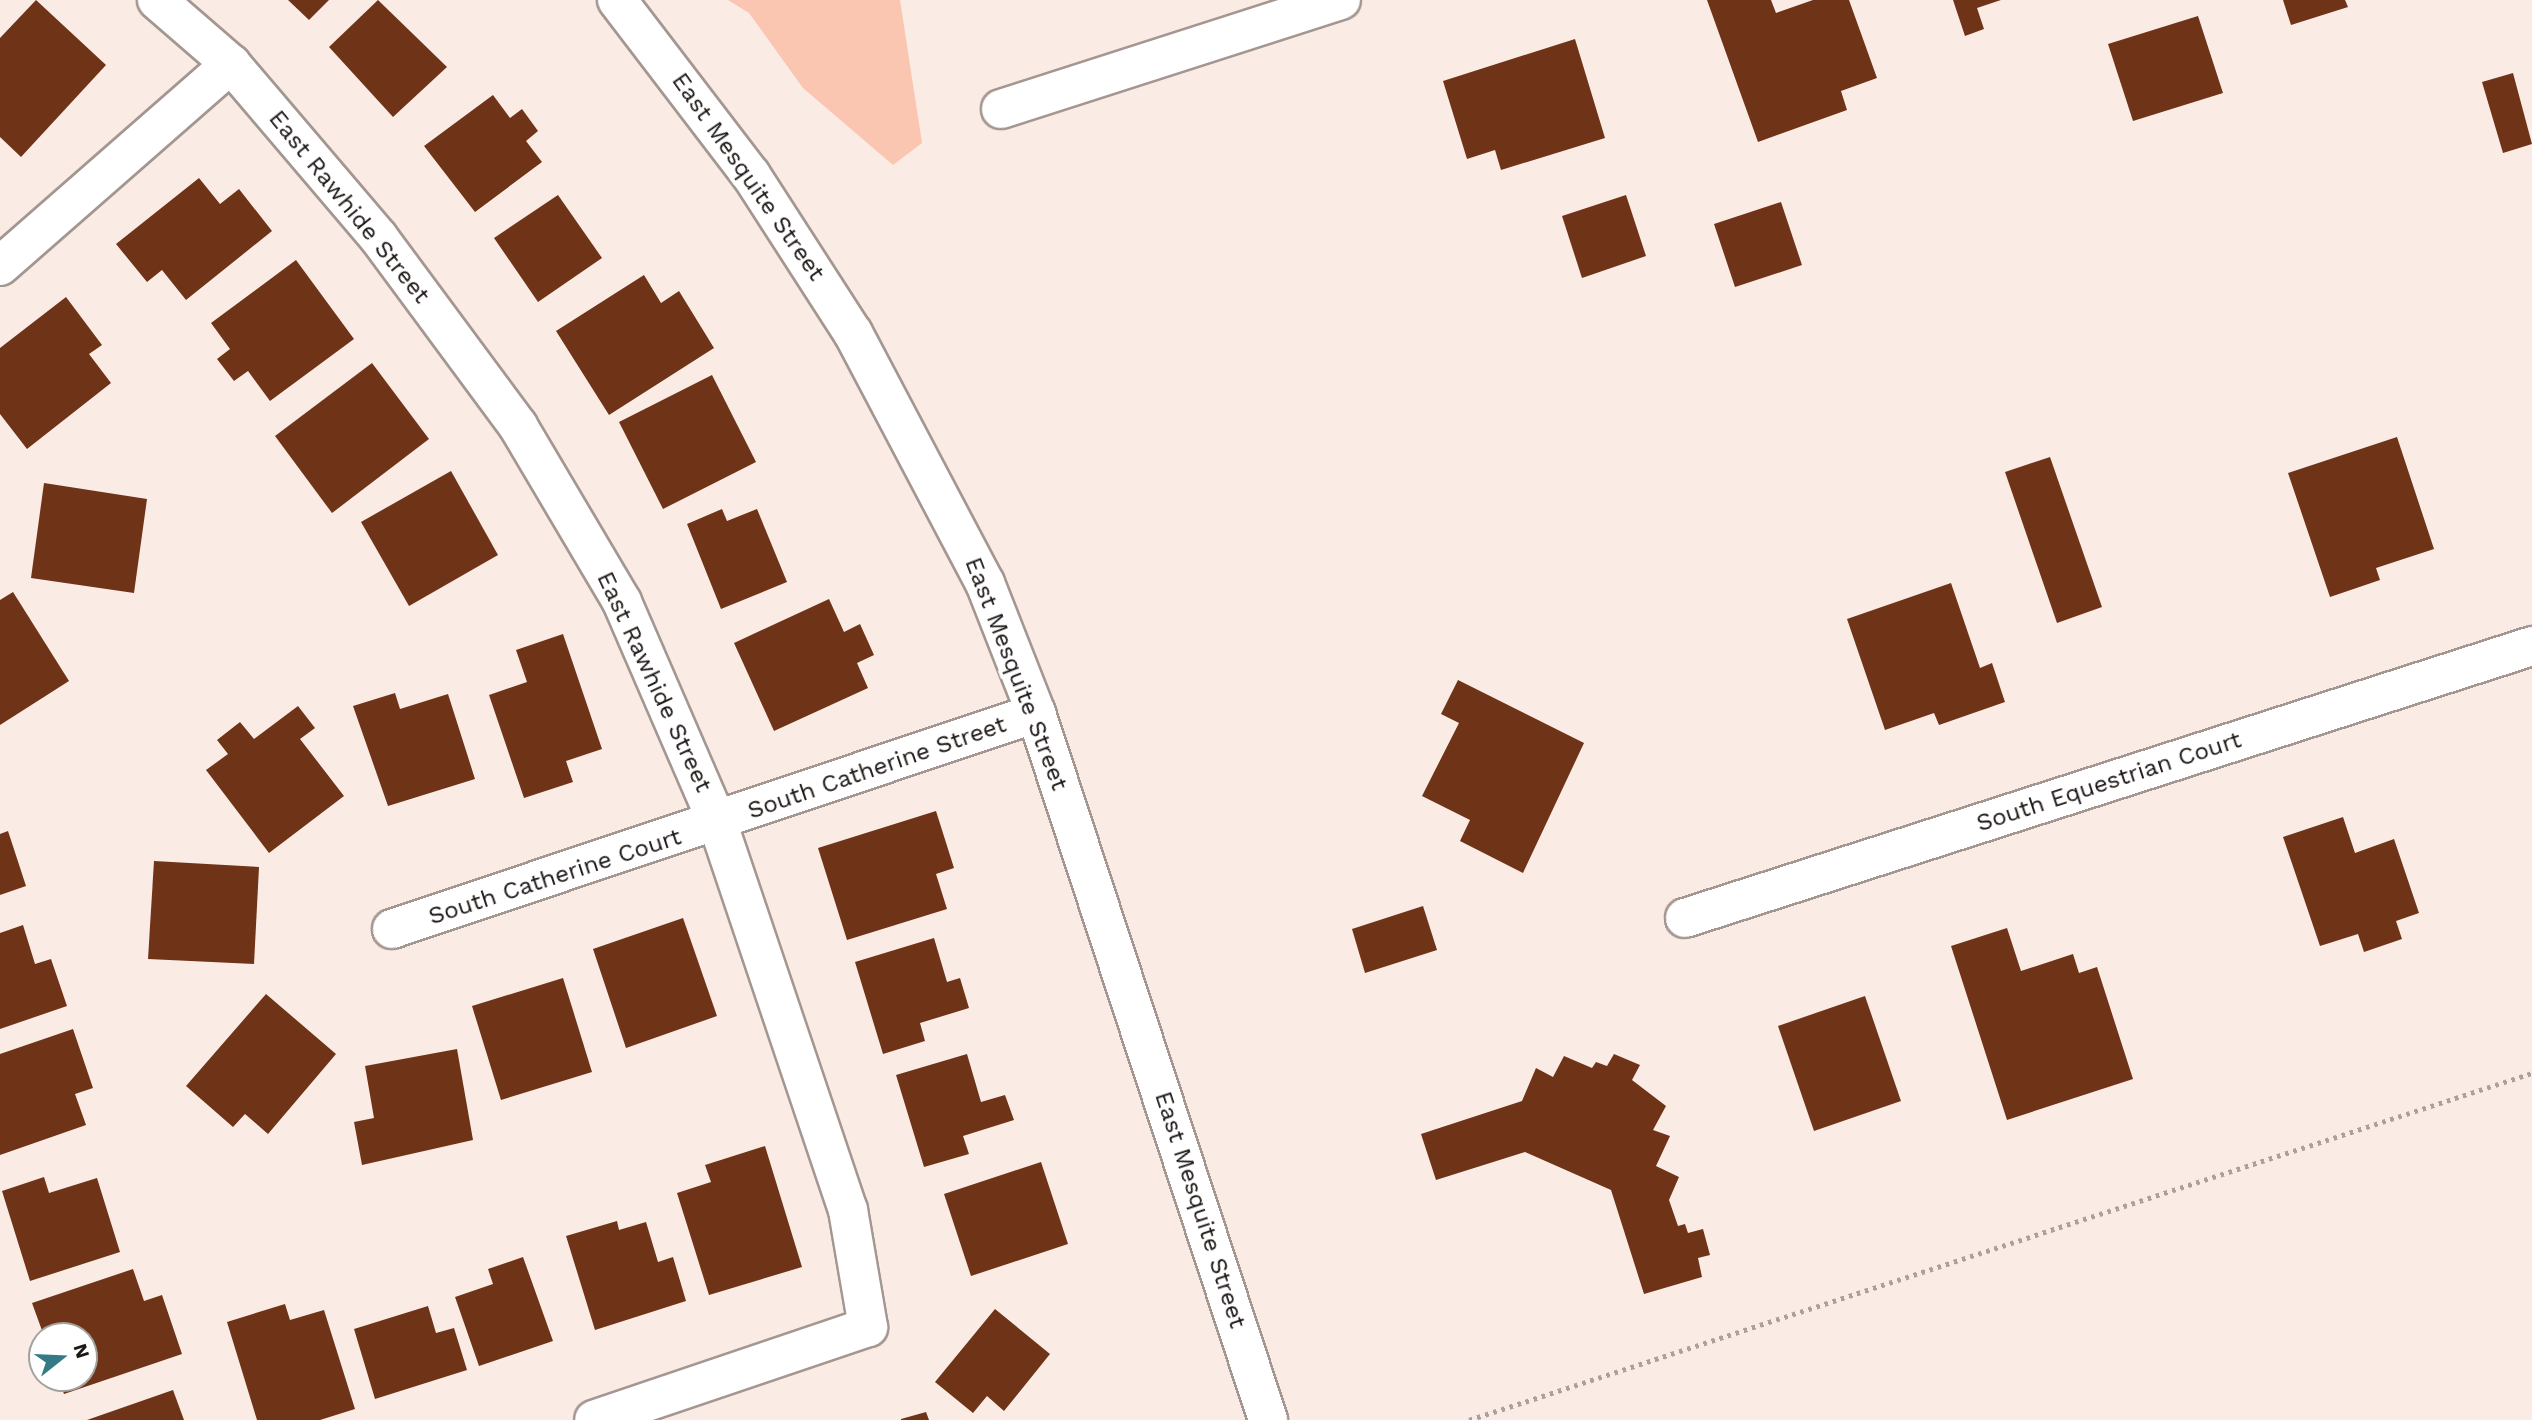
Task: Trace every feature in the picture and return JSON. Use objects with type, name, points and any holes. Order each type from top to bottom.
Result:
[{"type":"street","name":"East Rawhide Street","points":[[157,0],[231,64],[379,238],[518,426],[622,603],[719,824],[848,1210],[868,1327],[594,1420]]},
{"type":"street","name":"East Mesquite Street","points":[[617,0],[751,175],[853,333],[985,583],[1036,713],[1268,1420]]},
{"type":"street","points":[[1002,108],[1341,0]]},
{"type":"street","points":[[0,266],[231,64]]},
{"type":"street","name":"South Equestrian Court","points":[[1685,918],[2532,646]]},
{"type":"street","name":"South Catherine Street","points":[[719,824],[1036,713]]},
{"type":"street","name":"South Catherine Court","points":[[392,929],[719,824]]},
{"type":"path","points":[[1469,1420],[2532,1073]]},
{"type":"shaded area","points":[[728,0],[900,0],[922,143],[893,165],[803,88],[749,13]]},
{"type":"building","points":[[36,0],[106,65],[21,157],[0,137],[0,38]]},
{"type":"building","points":[[288,0],[329,0],[309,20]]},
{"type":"building","points":[[378,0],[447,67],[393,117],[329,47]]},
{"type":"building","points":[[1707,0],[1771,0],[1776,13],[1813,0],[1849,0],[1877,78],[1841,91],[1847,110],[1758,142]]},
{"type":"building","points":[[1953,0],[2001,0],[1977,8],[1984,29],[1965,36]]},
{"type":"building","points":[[2283,0],[2345,0],[2348,7],[2291,25]]},
{"type":"building","points":[[2198,16],[2223,93],[2133,121],[2108,44]]},
{"type":"building","points":[[1575,39],[1605,138],[1501,170],[1495,150],[1467,159],[1443,81]]},
{"type":"building","points":[[2513,73],[2532,144],[2503,153],[2482,82]]},
{"type":"building","points":[[493,95],[510,118],[522,109],[538,131],[526,141],[542,162],[475,212],[424,146]]},
{"type":"building","points":[[199,178],[220,204],[239,189],[272,231],[186,300],[162,270],[147,282],[116,244]]},
{"type":"building","points":[[558,195],[602,258],[538,302],[494,238]]},
{"type":"building","points":[[1626,195],[1646,256],[1582,278],[1562,216]]},
{"type":"building","points":[[1781,202],[1802,265],[1735,287],[1714,224]]},
{"type":"building","points":[[296,260],[354,339],[270,401],[248,371],[234,381],[217,359],[230,349],[211,323]]},
{"type":"building","points":[[644,275],[661,303],[679,291],[714,348],[609,415],[556,331]]},
{"type":"building","points":[[66,297],[102,345],[89,354],[111,383],[27,449],[0,414],[0,348]]},
{"type":"building","points":[[372,363],[429,439],[332,513],[275,436]]},
{"type":"building","points":[[712,375],[756,462],[663,509],[619,422]]},
{"type":"building","points":[[2397,437],[2434,549],[2376,568],[2380,580],[2330,597],[2288,473]]},
{"type":"building","points":[[2050,457],[2102,607],[2057,623],[2005,472]]},
{"type":"building","points":[[451,471],[498,555],[409,606],[361,522]]},
{"type":"building","points":[[44,483],[147,499],[134,593],[31,578]]},
{"type":"building","points":[[722,509],[727,521],[757,509],[787,582],[721,609],[687,524]]},
{"type":"building","points":[[1951,583],[1980,668],[1992,663],[2005,702],[1939,725],[1934,713],[1885,730],[1847,619]]},
{"type":"building","points":[[13,592],[69,681],[0,725],[0,600]]},
{"type":"building","points":[[829,599],[844,632],[860,624],[874,655],[857,663],[868,688],[774,731],[734,643]]},
{"type":"building","points":[[563,634],[602,749],[566,761],[573,782],[524,798],[489,695],[527,682],[516,650]]},
{"type":"building","points":[[1458,680],[1584,743],[1523,873],[1460,841],[1470,820],[1422,796],[1459,723],[1441,714]]},
{"type":"building","points":[[395,693],[400,709],[448,694],[475,779],[388,806],[353,706]]},
{"type":"building","points":[[298,706],[315,728],[300,739],[344,796],[269,853],[206,770],[228,754],[217,740],[240,722],[254,739]]},
{"type":"building","points":[[936,811],[954,868],[936,874],[947,909],[847,940],[818,848]]},
{"type":"building","points":[[2343,817],[2355,853],[2394,839],[2419,913],[2396,921],[2402,939],[2364,952],[2358,934],[2320,946],[2283,837]]},
{"type":"building","points":[[8,831],[26,886],[0,895],[0,834]]},
{"type":"building","points":[[154,861],[259,867],[254,964],[148,959]]},
{"type":"building","points":[[1423,906],[1437,950],[1365,973],[1352,929]]},
{"type":"building","points":[[683,918],[717,1016],[626,1048],[593,949]]},
{"type":"building","points":[[23,925],[35,964],[51,959],[67,1006],[0,1029],[0,933]]},
{"type":"building","points":[[2007,928],[2021,971],[2073,954],[2079,973],[2097,967],[2133,1079],[2007,1120],[1951,946]]},
{"type":"building","points":[[934,938],[947,982],[960,978],[969,1008],[920,1023],[925,1041],[883,1054],[855,962]]},
{"type":"building","points":[[563,978],[592,1072],[501,1100],[472,1006]]},
{"type":"building","points":[[266,994],[336,1054],[268,1134],[245,1114],[233,1127],[186,1086]]},
{"type":"building","points":[[1865,996],[1901,1101],[1814,1131],[1778,1026]]},
{"type":"building","points":[[73,1029],[93,1088],[75,1094],[86,1125],[0,1155],[0,1054]]},
{"type":"building","points":[[457,1049],[473,1140],[362,1165],[354,1122],[374,1118],[365,1066]]},
{"type":"building","points":[[967,1054],[981,1102],[1005,1095],[1014,1120],[963,1136],[969,1154],[924,1167],[896,1075]]},
{"type":"building","points":[[1614,1054],[1640,1065],[1632,1080],[1666,1106],[1653,1130],[1670,1136],[1656,1166],[1679,1177],[1669,1200],[1678,1226],[1685,1224],[1688,1233],[1703,1229],[1710,1255],[1698,1258],[1702,1277],[1644,1294],[1611,1190],[1525,1152],[1436,1180],[1421,1134],[1522,1101],[1536,1068],[1553,1077],[1564,1056],[1592,1068],[1596,1062],[1607,1066]]},
{"type":"building","points":[[765,1146],[802,1267],[709,1295],[677,1193],[711,1182],[705,1165]]},
{"type":"building","points":[[1041,1162],[1068,1244],[971,1276],[944,1194]]},
{"type":"building","points":[[44,1177],[49,1193],[97,1178],[120,1252],[30,1281],[2,1191]]},
{"type":"building","points":[[617,1221],[619,1230],[646,1222],[658,1262],[673,1257],[686,1301],[595,1330],[566,1236]]},
{"type":"building","points":[[523,1257],[553,1341],[479,1366],[455,1297],[493,1284],[488,1269]]},
{"type":"building","points":[[133,1269],[144,1301],[162,1295],[182,1354],[98,1382],[98,1322],[39,1322],[32,1303]]},
{"type":"building","points":[[285,1304],[290,1320],[324,1310],[355,1409],[320,1420],[257,1420],[227,1322]]},
{"type":"building","points":[[428,1306],[436,1333],[454,1328],[467,1370],[375,1399],[354,1329]]},
{"type":"building","points":[[995,1309],[1050,1354],[1004,1411],[987,1396],[973,1413],[935,1382]]},
{"type":"building","points":[[173,1390],[184,1420],[87,1420]]},
{"type":"building","points":[[926,1412],[929,1420],[901,1420],[901,1419]]}]
